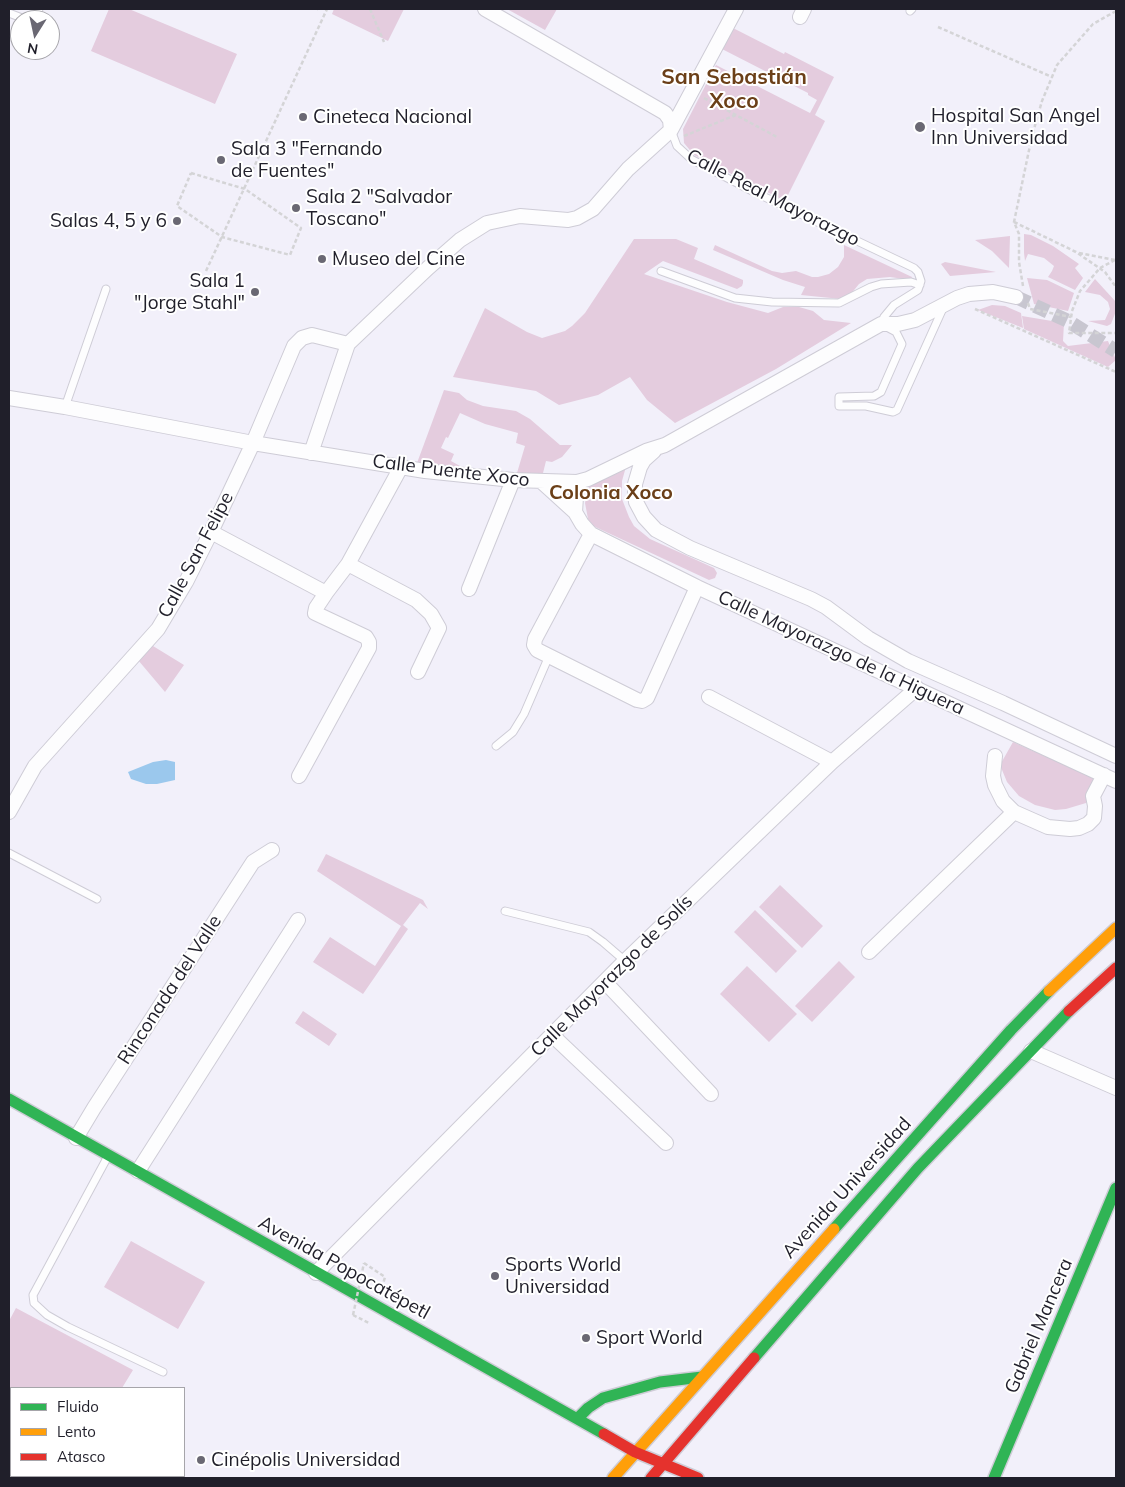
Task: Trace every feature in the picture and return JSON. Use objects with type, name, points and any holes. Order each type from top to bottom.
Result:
[{"type":"main road","name":"Avenida Universidad","points":[[612,1478],[1011,1030],[1059,980],[1116,928]]},
{"type":"main road","points":[[651,1478],[918,1168],[1074,1006],[1116,968]]},
{"type":"main road","name":"Avenida Popocatépetl","points":[[9,1099],[376,1307],[578,1418],[635,1452],[698,1478]]},
{"type":"main road","name":"Gabriel Mancera","points":[[994,1478],[1116,1188]]},
{"type":"main road","points":[[578,1418],[588,1408],[603,1398],[660,1382],[702,1377]]},
{"type":"street","name":"Calle Real Mayorazgo","points":[[485,9],[665,113],[670,120],[672,135]]},
{"type":"street","points":[[311,453],[348,344],[460,240],[487,223],[520,216],[568,220],[593,209],[628,169],[672,135],[692,92],[736,9]]},
{"type":"street","points":[[945,304],[969,294],[1004,294],[1016,297]]},
{"type":"street","name":"Calle Puente Xoco","points":[[9,398],[253,443],[449,474],[542,482],[577,482],[596,476],[646,451],[665,445],[881,324],[898,324],[915,320],[945,304]]},
{"type":"street","name":"Calle San Felipe","points":[[9,812],[35,766],[158,629],[186,582],[211,532],[253,443],[294,346],[302,338],[312,335],[348,344]]},
{"type":"street","points":[[665,445],[644,460],[635,484],[635,493],[640,510],[644,518],[656,530],[690,548],[826,607],[868,638],[908,661],[1116,756]]},
{"type":"street","points":[[299,776],[369,648],[369,642],[366,637],[315,613],[316,608],[348,564],[401,466]]},
{"type":"street","points":[[469,589],[514,480]]},
{"type":"street","name":"Calle Mayorazgo de la Higuera","points":[[542,482],[575,512],[591,534],[696,587],[1110,778]]},
{"type":"street","points":[[575,512],[577,482]]},
{"type":"street","points":[[211,532],[326,593]]},
{"type":"street","points":[[591,534],[535,639],[534,645],[537,650],[642,701],[646,698],[696,587]]},
{"type":"street","points":[[348,564],[416,600],[431,614],[439,628],[418,672]]},
{"type":"street","name":"Calle Mayorazgo de Solís","points":[[316,1273],[625,962],[832,762],[917,688]]},
{"type":"street","points":[[709,697],[832,762]]},
{"type":"street","points":[[995,756],[993,776],[995,786],[1003,800],[1014,812],[1048,827],[1070,829],[1088,824],[1094,818],[1095,806],[1093,796],[1110,778]]},
{"type":"street","points":[[869,952],[1014,812]]},
{"type":"street","name":"Rinconada del Valle","points":[[76,1138],[253,862],[272,850]]},
{"type":"street","points":[[138,1171],[298,920]]},
{"type":"street","points":[[605,982],[711,1094]]},
{"type":"street","points":[[552,1035],[666,1143]]},
{"type":"street","points":[[1031,1051],[1116,1088]]},
{"type":"lane","name":"Calle Real Mayorazgo","points":[[672,135],[681,151],[691,159],[752,191],[914,268],[920,276],[920,285]]},
{"type":"lane","points":[[661,271],[735,298],[772,302],[839,303],[871,286],[910,282],[920,285],[914,293],[894,305],[888,311],[881,324],[896,332],[902,344],[881,392],[874,396],[839,397],[839,406],[866,406],[893,412],[897,410],[945,304]]},
{"type":"lane","points":[[65,407],[106,289]]},
{"type":"lane","points":[[496,746],[513,732],[524,714],[549,656]]},
{"type":"lane","points":[[9,853],[97,899]]},
{"type":"lane","points":[[505,911],[589,932],[625,962]]},
{"type":"lane","points":[[108,1155],[33,1295],[34,1302],[47,1315],[68,1327],[163,1372]]},
{"type":"path","points":[[206,272],[327,9]]},
{"type":"path","points":[[370,9],[384,42]]},
{"type":"path","points":[[1018,255],[1019,234],[1014,222],[1032,136],[1042,101],[1057,65],[1093,24],[1116,11]]},
{"type":"path","points":[[938,27],[1052,77]]},
{"type":"path","points":[[692,92],[778,137]]},
{"type":"path","points":[[672,135],[736,115]]},
{"type":"path","points":[[191,174],[245,189],[302,228],[290,255],[222,237],[177,206],[191,174]]},
{"type":"path","points":[[1014,222],[1076,252],[1105,272],[1116,287]]},
{"type":"path","points":[[1076,252],[1116,260]]},
{"type":"path","points":[[1116,260],[1100,268],[1080,291],[1071,317],[1069,332],[1116,333]]},
{"type":"path","points":[[975,309],[1116,372]]},
{"type":"path","points":[[1051,313],[1071,317]]},
{"type":"path","points":[[353,1315],[364,1264],[385,1277],[376,1307]]},
{"type":"shaded area","points":[[109,9],[129,9],[237,54],[215,104],[91,51]]},
{"type":"shaded area","points":[[334,9],[404,9],[388,41],[332,14]]},
{"type":"shaded area","points":[[507,9],[557,9],[545,30]]},
{"type":"shaded area","points":[[733,28],[834,77],[815,115],[825,121],[785,201],[694,155],[684,143],[683,129],[716,65],[810,113],[817,100],[808,95],[808,93],[722,49]]},
{"type":"shaded area","points":[[1024,234],[1031,235],[1053,246],[1079,264],[1075,268],[1083,278],[1075,290],[1048,277],[1054,266],[1044,258],[1028,254],[1025,261]]},
{"type":"shaded area","points":[[1010,236],[1009,268],[992,251],[975,240]]},
{"type":"shaded area","points":[[634,239],[676,239],[698,248],[694,259],[743,280],[743,283],[737,289],[663,261],[644,274],[727,302],[768,313],[783,307],[799,307],[813,311],[824,320],[851,323],[776,369],[675,423],[647,400],[630,377],[598,395],[559,405],[536,391],[453,377],[485,308],[527,332],[542,338],[565,331],[585,313]]},
{"type":"shaded area","points":[[715,245],[772,271],[782,273],[796,271],[812,277],[818,277],[829,274],[838,267],[844,257],[844,245],[912,277],[911,280],[890,277],[867,279],[859,284],[850,295],[841,299],[801,295],[805,287],[783,280],[713,250]]},
{"type":"shaded area","points":[[945,262],[996,272],[950,276],[941,264]]},
{"type":"shaded area","points":[[1027,278],[1047,280],[1074,293],[1068,311],[1034,304]]},
{"type":"shaded area","points":[[1095,279],[1116,302],[1116,311],[1111,324],[1107,326],[1088,321],[1105,320],[1110,309],[1108,302],[1100,295],[1085,292]]},
{"type":"shaded area","points":[[992,305],[1005,306],[1021,313],[1023,328],[978,310]]},
{"type":"shaded area","points":[[1022,316],[1064,323],[1063,341],[1068,346],[1108,341],[1116,360],[1108,367],[1024,329]]},
{"type":"shaded area","points":[[444,390],[459,393],[467,400],[483,406],[516,411],[530,419],[560,445],[572,445],[562,457],[552,462],[546,461],[543,473],[517,473],[525,446],[516,443],[518,433],[485,424],[460,413],[441,448],[454,454],[451,461],[460,466],[459,470],[417,463]]},
{"type":"shaded area","points":[[627,463],[622,481],[622,499],[634,526],[650,539],[714,568],[717,573],[715,578],[709,580],[589,524],[585,503],[590,482]]},
{"type":"shaded area","points":[[153,646],[184,665],[165,692],[138,660]]},
{"type":"shaded area","points":[[1013,742],[1096,779],[1086,803],[1055,810],[1035,805],[1019,796],[1007,782],[1000,765]]},
{"type":"shaded area","points":[[326,854],[423,900],[428,909],[420,903],[403,925],[408,929],[363,994],[313,962],[330,937],[375,966],[401,926],[317,871]]},
{"type":"shaded area","points":[[780,885],[823,926],[802,948],[759,907]]},
{"type":"shaded area","points":[[755,910],[797,951],[776,973],[734,932]]},
{"type":"shaded area","points":[[839,961],[855,977],[812,1022],[795,1006]]},
{"type":"shaded area","points":[[747,966],[797,1014],[769,1042],[720,994]]},
{"type":"shaded area","points":[[303,1011],[337,1034],[329,1046],[295,1023]]},
{"type":"shaded area","points":[[131,1241],[205,1282],[178,1329],[104,1287]]},
{"type":"shaded area","points":[[16,1308],[133,1370],[123,1387],[10,1387],[10,1477],[69,1478],[9,1478],[9,1321]]},
{"type":"water","points":[[166,760],[175,762],[175,780],[157,784],[146,784],[131,779],[128,772],[153,762]]},
{"type":"tunnel","points":[[1016,297],[1068,321],[1116,351]]},
{"type":"traffic: fast","points":[[834,1229],[1011,1030],[1049,991]]},
{"type":"traffic: fast","points":[[754,1358],[918,1168],[1069,1011]]},
{"type":"traffic: fast","points":[[9,1099],[604,1434]]},
{"type":"traffic: fast","points":[[994,1478],[1116,1188]]},
{"type":"traffic: fast","points":[[578,1418],[588,1408],[603,1398],[660,1382],[702,1377]]},
{"type":"traffic: slow","points":[[1049,991],[1116,928]]},
{"type":"traffic: slow","points":[[613,1478],[834,1229]]},
{"type":"traffic: jam","points":[[1069,1011],[1116,968]]},
{"type":"traffic: jam","points":[[651,1478],[754,1358]]},
{"type":"traffic: jam","points":[[604,1434],[635,1452],[698,1478]]},
{"type":"place","name":"Cineteca Nacional","points":[[303,117]]},
{"type":"place","name":"Hospital San Angel Inn Universidad","points":[[920,127]]},
{"type":"place","name":"Sala 3 \"Fernando de Fuentes\"","points":[[221,160]]},
{"type":"place","name":"Sala 2 \"Salvador Toscano\"","points":[[296,208]]},
{"type":"place","name":"Salas 4, 5 y 6","points":[[177,221]]},
{"type":"place","name":"Museo del Cine","points":[[322,259]]},
{"type":"place","name":"Sala 1 \"Jorge Stahl\"","points":[[255,292]]},
{"type":"place","name":"Sports World Universidad","points":[[495,1276]]},
{"type":"place","name":"Sport World","points":[[586,1338]]},
{"type":"place","name":"Cinépolis Universidad","points":[[201,1460]]},
{"type":"district","name":"San Sebastián Xoco","points":[[734,90]]},
{"type":"district","name":"Colonia Xoco","points":[[611,493]]}]
